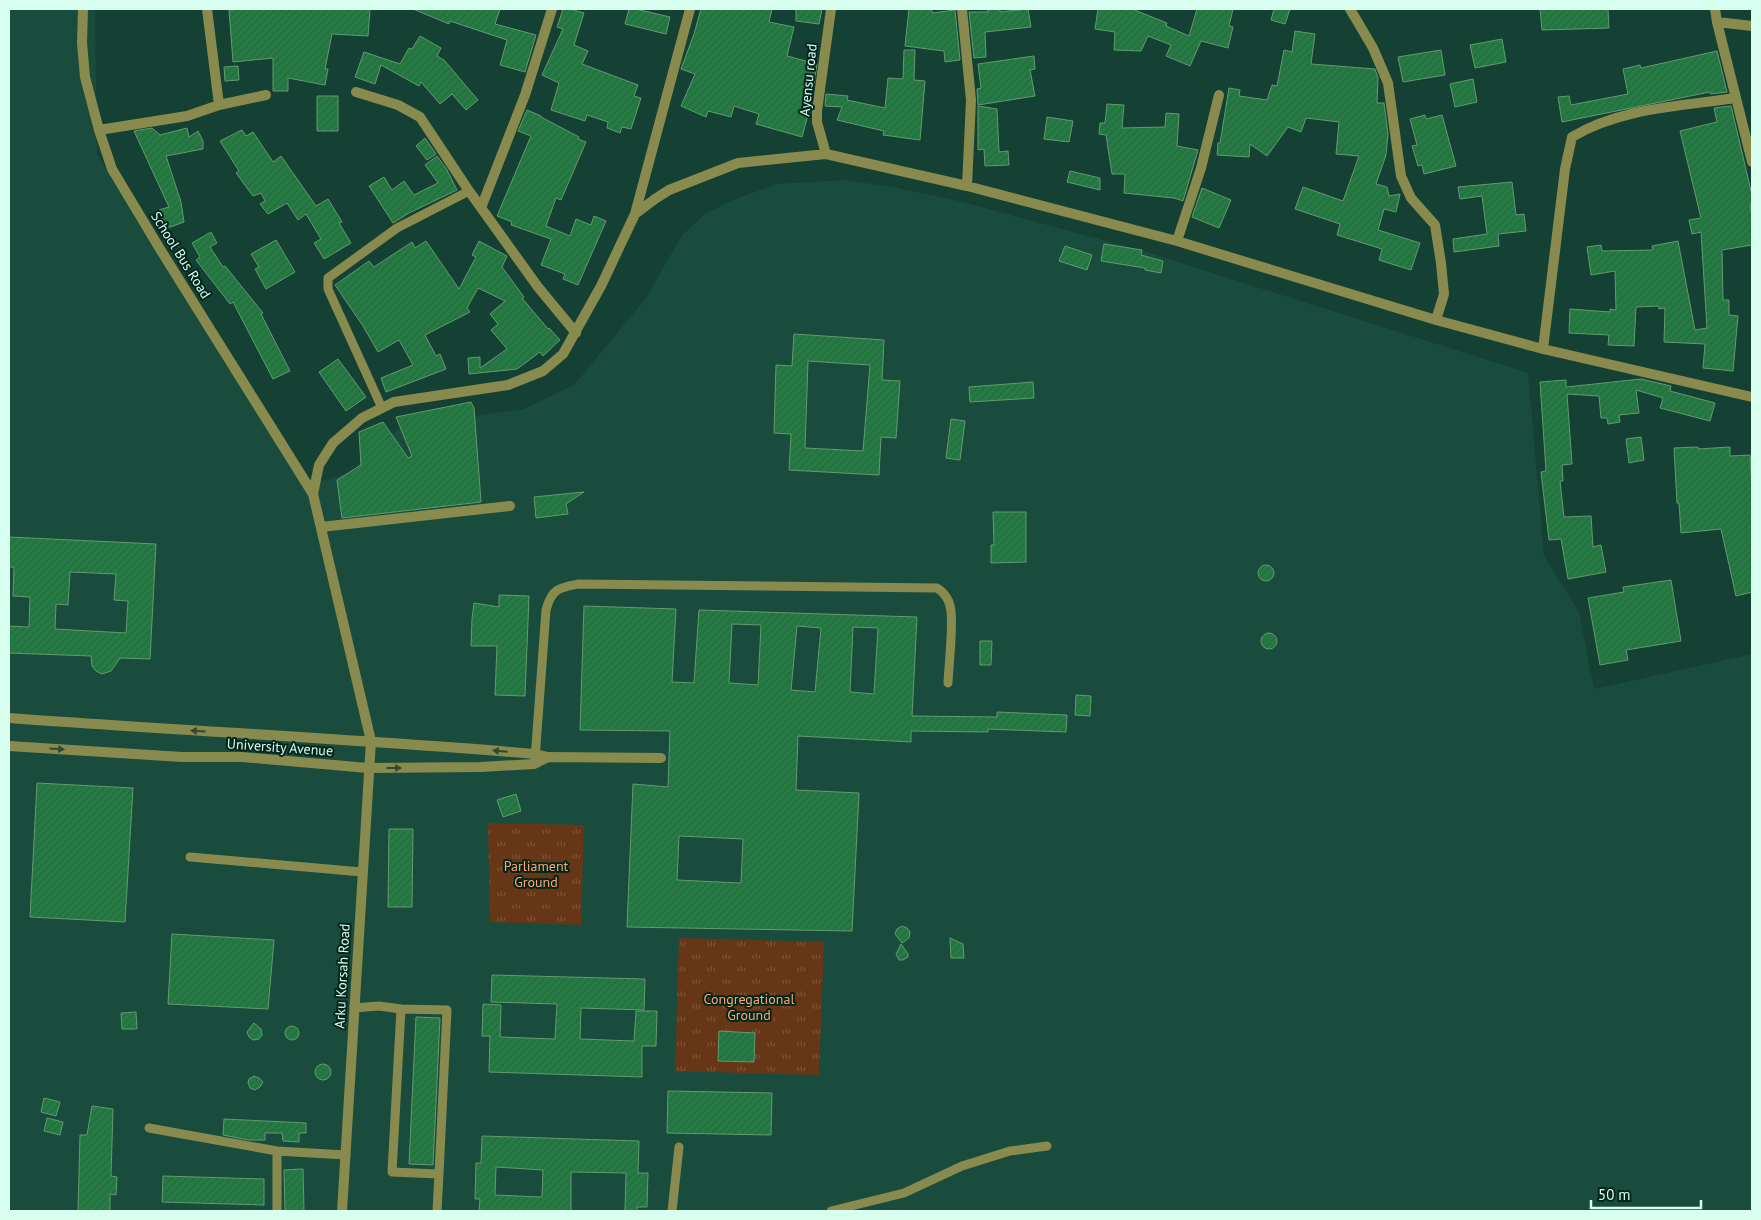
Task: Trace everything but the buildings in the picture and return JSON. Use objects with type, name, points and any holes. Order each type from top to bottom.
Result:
[{"type":"street","name":"School Bus Road","points":[[83,9],[82,43],[85,77],[112,169],[313,494]]},
{"type":"street","points":[[207,9],[219,105]]},
{"type":"street","points":[[482,208],[525,95],[552,9]]},
{"type":"street","points":[[313,494],[319,466],[333,443],[362,418],[394,402],[508,385],[543,371],[563,354],[601,286],[635,214],[690,9]]},
{"type":"street","name":"Ayensu road","points":[[826,154],[816,122],[831,9]]},
{"type":"street","points":[[962,9],[971,100],[967,186]]},
{"type":"street","points":[[1350,9],[1373,48],[1388,84],[1401,176],[1411,198],[1435,225],[1444,294],[1436,320]]},
{"type":"street","points":[[1715,9],[1752,162]]},
{"type":"street","points":[[1717,22],[1752,26]]},
{"type":"street","points":[[356,92],[398,105],[420,116],[469,191],[538,288],[576,333]]},
{"type":"street","points":[[99,130],[187,116],[219,105],[266,95]]},
{"type":"street","points":[[1177,241],[1201,168],[1219,95]]},
{"type":"street","points":[[1543,349],[1565,169],[1572,137],[1590,126],[1654,109],[1736,98]]},
{"type":"street","points":[[635,214],[669,190],[738,162],[826,154],[967,186],[1177,241],[1436,320],[1543,349],[1752,397]]},
{"type":"street","name":"Arku Korsah Road","points":[[313,494],[371,742],[342,1211]]},
{"type":"street","points":[[322,527],[510,506]]},
{"type":"street","name":"University Avenue","points":[[9,718],[371,742],[535,759]]},
{"type":"street","name":"University Avenue","points":[[9,746],[182,757],[242,757],[368,768],[481,767],[548,757],[660,758]]},
{"type":"lane","points":[[382,408],[328,289],[328,278],[397,228],[469,191]]},
{"type":"lane","points":[[535,759],[546,610],[549,597],[560,588],[579,584],[938,588],[943,592],[951,610],[948,683]]},
{"type":"lane","points":[[190,857],[362,872]]},
{"type":"lane","points":[[354,1008],[379,1006],[400,1009],[447,1010],[436,1211]]},
{"type":"lane","points":[[400,1009],[392,1172],[439,1174]]},
{"type":"lane","points":[[149,1128],[277,1151],[346,1155]]},
{"type":"lane","points":[[831,1211],[904,1193],[962,1166],[1010,1150],[1047,1146]]},
{"type":"lane","points":[[672,1211],[678,1147]]},
{"type":"lane","points":[[277,1151],[277,1211]]},
{"type":"shaded area","points":[[9,9],[95,9],[97,154],[308,485],[352,472],[378,442],[405,426],[524,409],[575,384],[646,298],[682,235],[705,214],[733,200],[777,184],[845,180],[893,187],[963,202],[1143,251],[1528,373],[1544,556],[1579,612],[1594,689],[1752,654],[1752,1211],[9,1211]]},
{"type":"green space","name":"Parliament Ground","points":[[488,823],[584,825],[581,925],[490,922]]},
{"type":"green space","name":"Congregational Ground","points":[[679,938],[824,942],[819,1075],[675,1071]]}]
